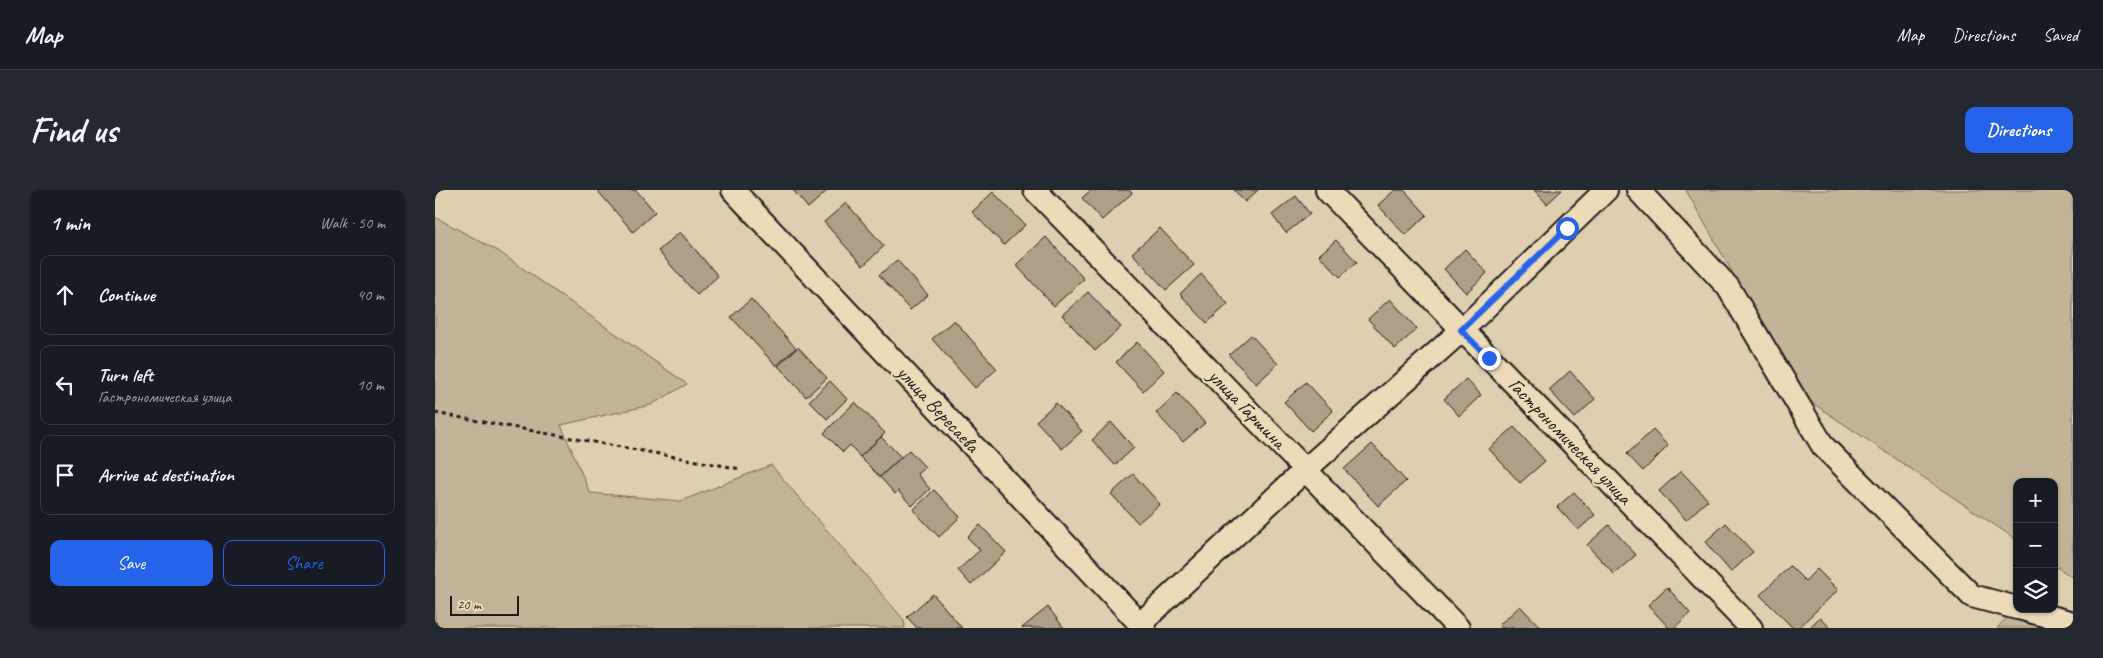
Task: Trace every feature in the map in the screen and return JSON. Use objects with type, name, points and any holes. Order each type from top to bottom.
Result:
[{"type":"street","name":"улица Вересаева","points":[[733,190],[1142,626]]},
{"type":"street","name":"улица Гаршина","points":[[1035,190],[1459,628]]},
{"type":"street","name":"Гастрономическая улица","points":[[1327,190],[1751,628]]},
{"type":"street","points":[[1142,626],[1305,470],[1461,330],[1606,190]]},
{"type":"street","points":[[1638,190],[1728,287],[1823,446],[1972,596],[2013,607]]},
{"type":"street","points":[[2037,613],[2073,623]]},
{"type":"path","points":[[435,413],[741,469]]},
{"type":"path","points":[[435,622],[437,628]]},
{"type":"shaded area","points":[[1686,190],[2073,190],[2073,578],[2058,568],[2058,478],[2013,478],[2013,537],[1802,396]]},
{"type":"shaded area","points":[[435,217],[498,251],[687,384],[651,405],[561,425],[590,493],[681,501],[771,465],[904,620],[905,628],[435,628]]},
{"type":"shaded area","points":[[2013,611],[2013,613],[2020,613],[2041,628],[1997,628]]},
{"type":"building","points":[[597,190],[636,190],[655,212],[633,232]]},
{"type":"building","points":[[793,190],[828,190],[808,208]]},
{"type":"building","points":[[1091,190],[1129,190],[1132,193],[1102,220],[1082,198]]},
{"type":"building","points":[[1234,190],[1258,190],[1245,202]]},
{"type":"building","points":[[1395,190],[1404,190],[1427,215],[1405,235],[1378,205]]},
{"type":"building","points":[[1534,190],[1562,190],[1547,204]]},
{"type":"building","points":[[993,192],[1025,225],[1004,245],[972,212]]},
{"type":"building","points":[[1296,196],[1310,214],[1286,233],[1272,215]]},
{"type":"building","points":[[846,203],[884,246],[863,266],[824,222]]},
{"type":"building","points":[[1160,228],[1194,265],[1166,290],[1132,253]]},
{"type":"building","points":[[680,232],[718,276],[697,295],[658,251]]},
{"type":"building","points":[[1046,237],[1084,279],[1054,306],[1016,265]]},
{"type":"building","points":[[1336,240],[1357,262],[1340,277],[1319,255]]},
{"type":"building","points":[[1465,249],[1487,273],[1466,293],[1444,269]]},
{"type":"building","points":[[897,260],[928,295],[910,310],[879,275]]},
{"type":"building","points":[[1201,274],[1228,304],[1207,323],[1180,294]]},
{"type":"building","points":[[1088,292],[1121,327],[1095,351],[1062,315]]},
{"type":"building","points":[[751,299],[796,348],[776,366],[731,317]]},
{"type":"building","points":[[1390,299],[1417,329],[1395,349],[1368,319]]},
{"type":"building","points":[[954,320],[997,369],[975,388],[932,339]]},
{"type":"building","points":[[1251,335],[1278,364],[1256,384],[1229,355]]},
{"type":"building","points":[[1137,342],[1164,371],[1143,391],[1116,362]]},
{"type":"building","points":[[798,347],[827,378],[806,397],[778,366]]},
{"type":"building","points":[[1570,371],[1595,399],[1575,418],[1549,390]]},
{"type":"building","points":[[1466,379],[1481,395],[1459,416],[1444,399]]},
{"type":"building","points":[[830,381],[847,399],[827,419],[809,401]]},
{"type":"building","points":[[1306,382],[1333,411],[1311,431],[1284,402]]},
{"type":"building","points":[[1177,393],[1205,423],[1183,442],[1156,413]]},
{"type":"building","points":[[855,402],[885,433],[860,457],[850,445],[843,452],[824,433]]},
{"type":"building","points":[[1056,403],[1082,431],[1062,449],[1036,421]]},
{"type":"building","points":[[1111,422],[1134,448],[1115,465],[1092,440]]},
{"type":"building","points":[[1514,427],[1545,461],[1520,483],[1489,449]]},
{"type":"building","points":[[1653,430],[1668,446],[1643,471],[1627,454]]},
{"type":"building","points":[[881,437],[901,457],[880,477],[860,457]]},
{"type":"building","points":[[1372,444],[1406,481],[1378,506],[1344,469]]},
{"type":"building","points":[[909,450],[925,467],[917,474],[930,489],[912,506],[898,491],[895,494],[880,477]]},
{"type":"building","points":[[1681,471],[1708,500],[1686,520],[1659,491]]},
{"type":"building","points":[[1133,474],[1160,504],[1138,523],[1111,494]]},
{"type":"building","points":[[934,490],[960,517],[939,537],[913,510]]},
{"type":"building","points":[[1574,492],[1595,515],[1578,530],[1557,507]]},
{"type":"building","points":[[1726,523],[1753,552],[1731,572],[1705,542]]},
{"type":"building","points":[[980,525],[1006,552],[971,585],[958,570],[980,550],[967,537]]},
{"type":"building","points":[[1609,525],[1636,555],[1614,574],[1587,545]]},
{"type":"building","points":[[1790,566],[1805,581],[1817,569],[1838,590],[1798,628],[1793,628],[1760,595]]},
{"type":"building","points":[[1667,587],[1690,613],[1674,628],[1669,628],[1648,605]]},
{"type":"building","points":[[933,594],[962,628],[917,628],[907,617]]},
{"type":"building","points":[[1520,606],[1541,628],[1501,628],[1499,625]]},
{"type":"building","points":[[1048,607],[1064,628],[1022,628]]},
{"type":"building","points":[[1820,617],[1830,628],[1809,628]]},
{"type":"route","points":[[1489,358],[1461,330],[1567,228]]}]
